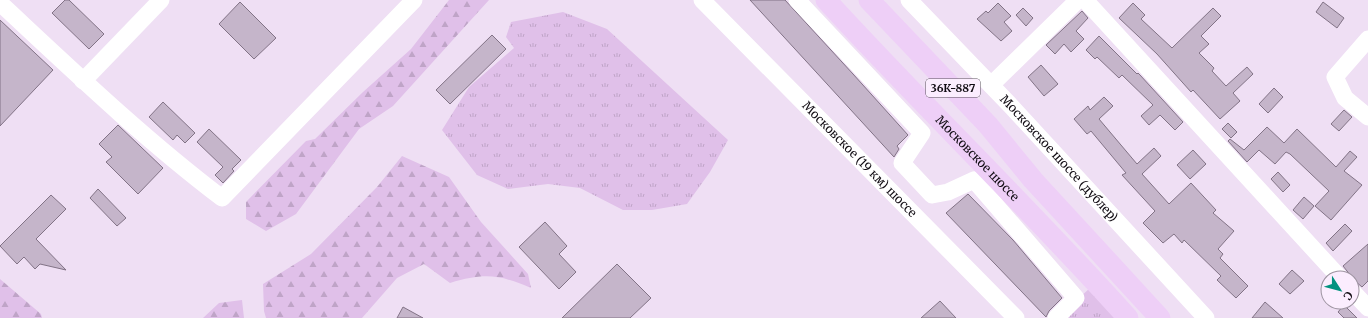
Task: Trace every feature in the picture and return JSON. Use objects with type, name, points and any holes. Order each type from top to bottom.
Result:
[{"type":"main road","name":"Московское шоссе","points":[[826,0],[894,74],[989,169],[1128,318]]},
{"type":"main road","name":"36К-887","points":[[869,0],[988,125],[1033,180],[1160,318]]},
{"type":"main road","points":[[989,169],[998,172],[1005,170],[1009,161],[1008,151]]},
{"type":"main road","points":[[1017,199],[1015,190],[1018,182],[1033,180]]},
{"type":"street","points":[[83,81],[160,0]]},
{"type":"street","points":[[0,3],[83,81],[177,164],[222,198],[414,0]]},
{"type":"street","name":"Московское (19 км) шоссе","points":[[702,0],[1016,318]]},
{"type":"street","points":[[797,0],[922,133],[902,163],[932,195]]},
{"type":"street","name":"Московское шоссе (дублер)","points":[[909,0],[991,85],[1206,318]]},
{"type":"street","points":[[991,85],[1078,0]]},
{"type":"street","points":[[1085,0],[1333,270]]},
{"type":"street","points":[[1368,39],[1335,77],[1345,98],[1368,117]]},
{"type":"street","points":[[913,215],[932,195],[948,192],[974,180],[1076,298],[1056,318]]},
{"type":"street","points":[[1360,300],[1368,308]]},
{"type":"green space","points":[[449,0],[489,0],[393,106],[359,129],[296,214],[266,231],[246,219],[246,202],[306,141],[315,139],[363,92],[411,49]]},
{"type":"green space","points":[[563,12],[607,29],[728,140],[710,172],[687,204],[652,210],[623,210],[580,188],[548,184],[508,189],[477,175],[442,130],[469,87],[514,48],[506,37],[511,22]]},
{"type":"green space","points":[[402,156],[449,177],[481,222],[528,274],[531,288],[509,280],[491,276],[482,276],[450,283],[424,264],[397,278],[362,318],[266,318],[264,311],[263,284],[311,254],[377,187]]},
{"type":"green space","points":[[0,279],[41,314],[42,318],[0,318]]},
{"type":"green space","points":[[1090,288],[1117,318],[1057,318]]},
{"type":"green space","points":[[242,300],[244,318],[203,318],[219,303]]},
{"type":"building","points":[[65,0],[69,0],[104,34],[89,49],[52,13]]},
{"type":"building","points":[[750,0],[785,0],[853,74],[908,135],[897,146],[899,149],[894,157]]},
{"type":"building","points":[[240,2],[276,38],[254,59],[219,24]]},
{"type":"building","points":[[1323,2],[1344,18],[1337,28],[1316,12]]},
{"type":"building","points":[[998,3],[1011,16],[1004,22],[1012,31],[1001,41],[977,19],[986,11],[988,13]]},
{"type":"building","points":[[1133,3],[1145,15],[1141,19],[1172,48],[1213,8],[1221,16],[1201,36],[1209,44],[1199,53],[1214,68],[1212,71],[1226,86],[1247,67],[1253,74],[1233,93],[1240,101],[1220,119],[1193,90],[1191,92],[1157,54],[1119,18]]},
{"type":"building","points":[[1023,8],[1033,18],[1026,26],[1016,15]]},
{"type":"building","points":[[1082,11],[1088,18],[1076,31],[1084,39],[1071,52],[1064,44],[1055,54],[1046,45]]},
{"type":"building","points":[[0,20],[53,70],[0,126]]},
{"type":"building","points":[[492,35],[506,49],[450,104],[436,90]]},
{"type":"building","points":[[1099,36],[1137,74],[1138,73],[1140,75],[1183,122],[1175,130],[1160,115],[1149,125],[1141,116],[1153,105],[1122,75],[1119,78],[1097,57],[1095,59],[1086,50]]},
{"type":"building","points":[[1041,65],[1058,84],[1044,96],[1028,77]]},
{"type":"building","points":[[1274,88],[1283,97],[1268,113],[1259,104]]},
{"type":"building","points":[[1104,97],[1113,106],[1099,119],[1137,164],[1154,148],[1161,156],[1142,174],[1169,204],[1191,183],[1216,210],[1213,213],[1234,231],[1218,249],[1223,254],[1220,258],[1248,286],[1236,298],[1217,280],[1221,276],[1184,240],[1182,243],[1174,234],[1163,243],[1143,223],[1155,211],[1122,175],[1126,173],[1091,131],[1087,134],[1074,119],[1088,106],[1090,110]]},
{"type":"building","points":[[163,102],[195,133],[185,143],[177,135],[173,140],[149,117]]},
{"type":"building","points":[[1344,110],[1352,117],[1339,131],[1331,124]]},
{"type":"building","points":[[1228,123],[1237,132],[1231,138],[1222,129]]},
{"type":"building","points":[[118,125],[163,168],[138,194],[106,162],[112,157],[99,144]]},
{"type":"building","points":[[1267,127],[1284,143],[1297,129],[1336,167],[1350,151],[1357,157],[1344,171],[1362,185],[1331,220],[1315,206],[1329,191],[1290,154],[1286,152],[1275,164],[1259,150],[1247,162],[1228,141],[1230,139],[1244,150]]},
{"type":"building","points":[[209,129],[241,160],[232,169],[234,171],[223,183],[215,175],[223,167],[197,142]]},
{"type":"building","points":[[1193,150],[1206,164],[1190,179],[1177,165]]},
{"type":"building","points":[[1278,172],[1290,185],[1283,192],[1271,179]]},
{"type":"building","points":[[98,189],[126,218],[117,226],[90,198]]},
{"type":"building","points":[[968,194],[1013,240],[1062,298],[1049,311],[1046,317],[946,213]]},
{"type":"building","points":[[51,195],[66,209],[36,239],[66,270],[40,264],[35,269],[24,257],[17,264],[0,246]]},
{"type":"building","points":[[1304,197],[1314,206],[1303,219],[1293,210]]},
{"type":"building","points":[[545,222],[567,246],[559,254],[576,272],[559,289],[519,247]]},
{"type":"building","points":[[1345,224],[1352,231],[1333,251],[1326,243]]},
{"type":"building","points":[[1368,244],[1368,281],[1362,287],[1360,285],[1360,270],[1346,270],[1343,266]]},
{"type":"building","points":[[617,264],[651,298],[630,318],[562,318]]},
{"type":"building","points":[[1292,270],[1304,281],[1290,294],[1279,284]]},
{"type":"building","points":[[940,301],[956,318],[921,318]]},
{"type":"building","points":[[1265,302],[1283,318],[1252,318]]},
{"type":"building","points":[[403,307],[423,318],[397,318]]},
{"type":"building","points":[[1340,310],[1349,310],[1357,318],[1344,318],[1338,312]]}]
